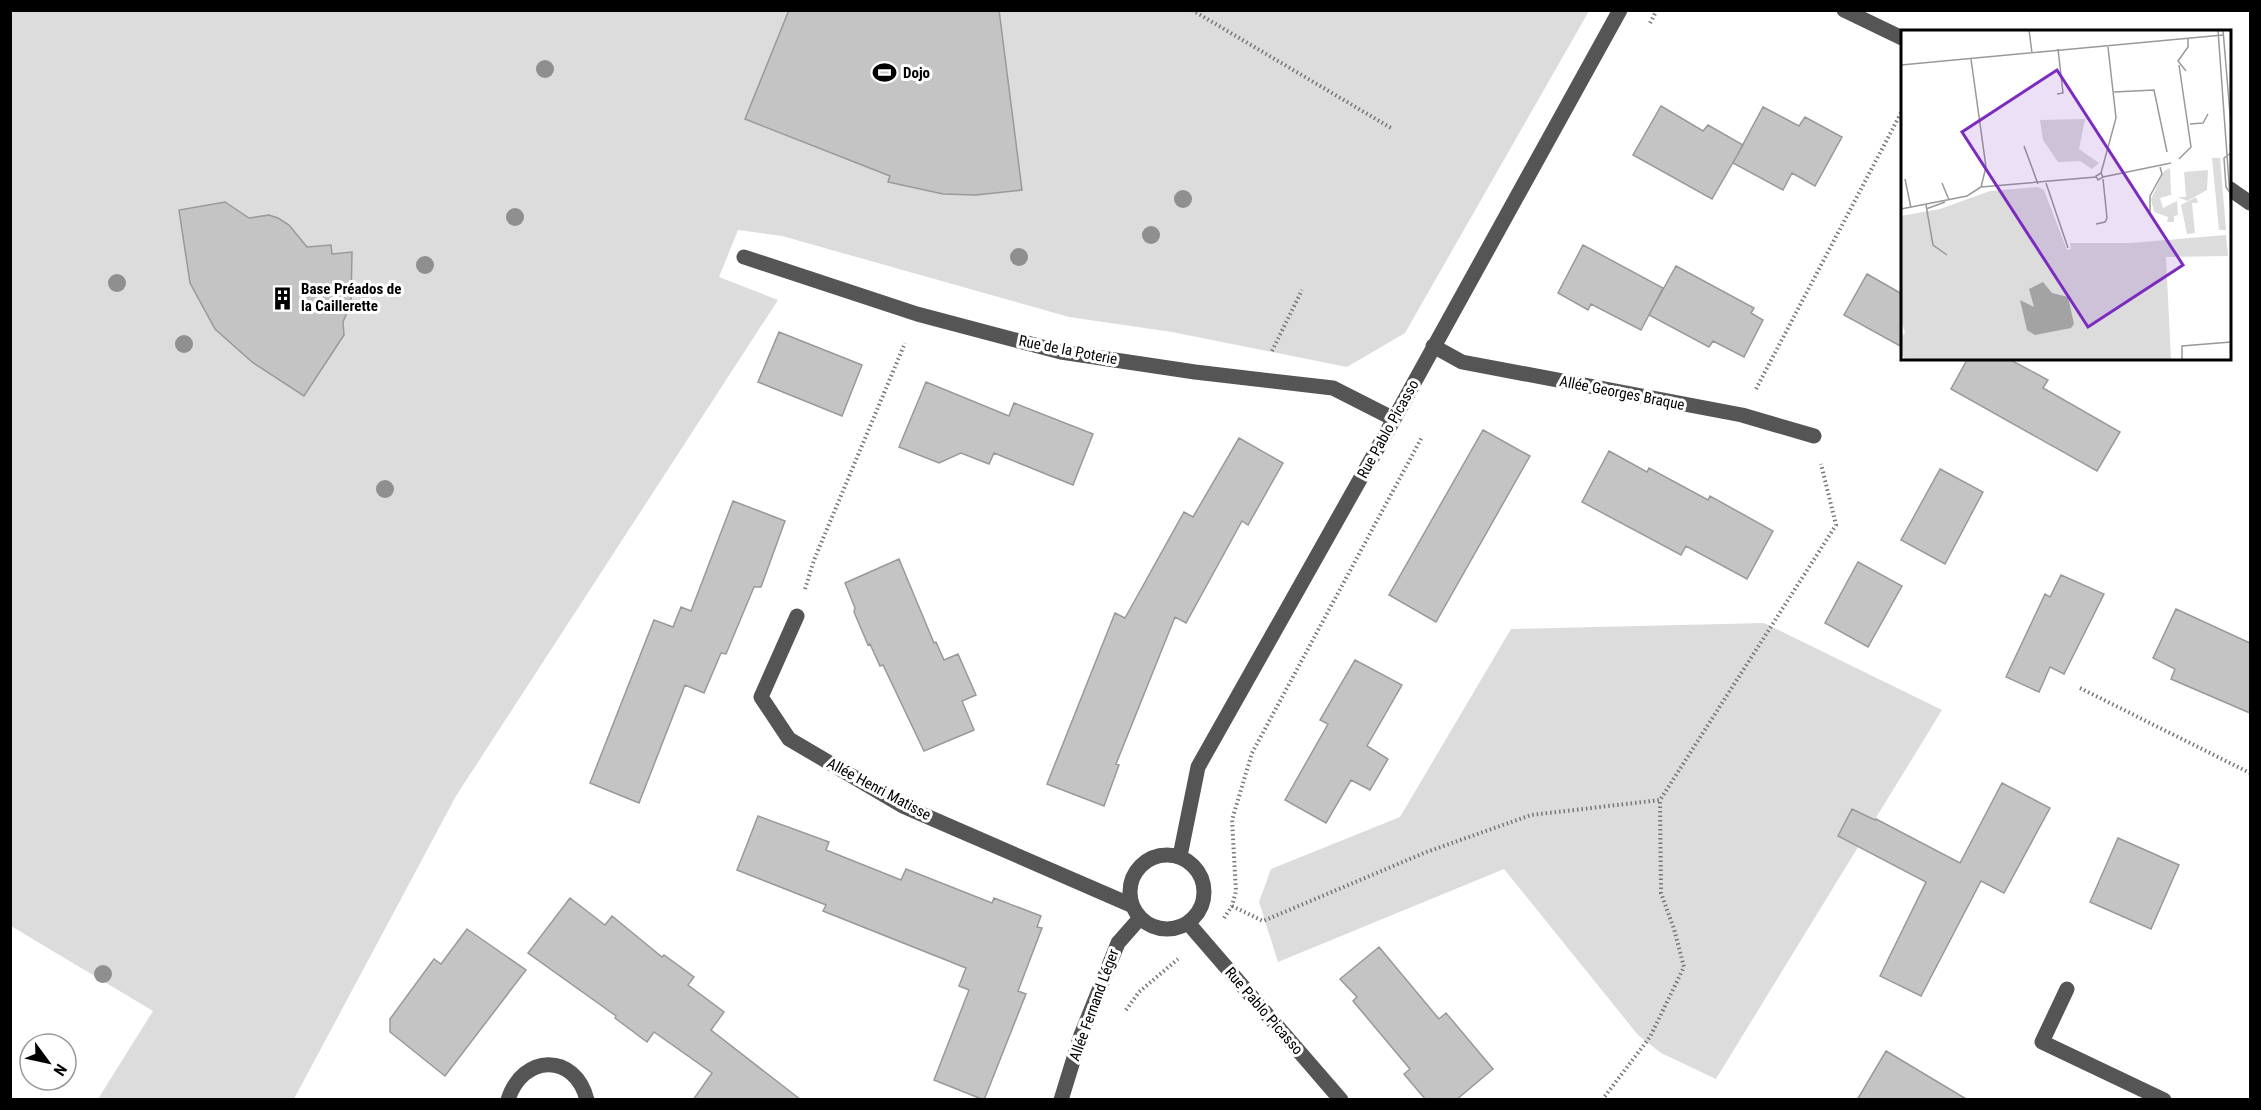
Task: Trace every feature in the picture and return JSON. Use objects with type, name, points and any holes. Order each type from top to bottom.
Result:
[{"type":"street","name":"Rue Pablo Picasso","points":[[1180,856],[1198,767],[1620,10]]},
{"type":"street","points":[[1844,10],[1901,38]]},
{"type":"street","points":[[2231,190],[2250,203]]},
{"type":"street","name":"Rue de la Poterie","points":[[744,257],[917,314],[1061,352],[1258,380],[1334,388],[1394,419]]},
{"type":"street","name":"Allée Georges Braque","points":[[1433,346],[1462,362],[1742,416],[1814,435]]},
{"type":"street","name":"Allée Henri Matisse","points":[[797,616],[761,697],[789,739],[903,806],[1131,905]]},
{"type":"street","points":[[1158,855],[1180,856],[1194,866],[1202,878],[1204,896],[1197,914],[1188,923],[1164,930],[1149,925],[1140,918],[1131,905],[1129,891],[1134,873],[1144,862],[1158,855]]},
{"type":"street","name":"Allée Fernand Léger","points":[[1061,1100],[1082,1035],[1118,943],[1140,918]]},
{"type":"street","name":"Rue Pablo Picasso","points":[[1188,923],[1341,1100]]},
{"type":"street","points":[[2067,989],[2042,1042],[2164,1100]]},
{"type":"street","points":[[508,1100],[511,1088],[519,1077],[530,1069],[549,1065],[567,1070],[578,1078],[587,1100]]},
{"type":"path","points":[[1192,10],[1391,128]]},
{"type":"path","points":[[1645,31],[1657,10]]},
{"type":"path","points":[[1742,416],[1901,113]]},
{"type":"path","points":[[1258,380],[1302,290]]},
{"type":"path","points":[[797,616],[814,560],[917,314]]},
{"type":"path","points":[[1602,1100],[1650,1037],[1684,967],[1661,893],[1660,800],[1836,525],[1814,435]]},
{"type":"path","points":[[1121,1016],[1139,992],[1202,939],[1222,920],[1232,906],[1236,891],[1232,820],[1252,753],[1422,436]]},
{"type":"path","points":[[2080,688],[2250,773]]},
{"type":"path","points":[[1232,906],[1263,921],[1424,853],[1531,815],[1660,800]]},
{"type":"shaded area","points":[[11,11],[1589,11],[1405,333],[1347,367],[1172,332],[1069,317],[782,236],[738,230],[719,277],[778,300],[456,796],[294,1099],[98,1099],[153,1011],[11,926]]},
{"type":"shaded area","points":[[1764,623],[1942,710],[1716,1079],[1661,1053],[1638,1035],[1504,869],[1278,962],[1259,902],[1271,869],[1400,817],[1511,629]]},
{"type":"building","name":"Dojo","points":[[789,10],[999,10],[1022,190],[976,195],[943,194],[888,182],[890,176],[745,119]]},
{"type":"building","points":[[1661,106],[1703,131],[1708,125],[1743,145],[1712,199],[1633,155]]},
{"type":"building","points":[[1763,107],[1799,126],[1805,117],[1842,137],[1815,186],[1792,173],[1783,190],[1733,163]]},
{"type":"building","name":"Base Préados de la Caillerette","points":[[225,202],[249,218],[269,215],[278,218],[289,225],[307,247],[331,245],[332,254],[352,252],[351,303],[343,322],[344,335],[304,396],[252,362],[215,329],[190,283],[179,210]]},
{"type":"building","points":[[1583,245],[1663,288],[1641,330],[1591,304],[1588,310],[1558,293]]},
{"type":"building","points":[[1676,266],[1754,308],[1751,313],[1763,320],[1744,357],[1713,341],[1709,347],[1649,315]]},
{"type":"building","points":[[1867,274],[1901,293],[1901,346],[1844,315]]},
{"type":"building","points":[[779,332],[862,365],[842,416],[758,382]]},
{"type":"building","points":[[1967,360],[2011,360],[2048,380],[2043,388],[2120,432],[2097,471],[1951,389]]},
{"type":"building","points":[[926,382],[1009,416],[1014,403],[1093,434],[1073,485],[994,453],[989,464],[961,453],[939,463],[899,447]]},
{"type":"building","points":[[1483,430],[1530,456],[1436,622],[1389,595]]},
{"type":"building","points":[[1239,438],[1283,463],[1248,525],[1242,521],[1186,623],[1175,617],[1116,764],[1119,765],[1104,806],[1047,784],[1115,613],[1125,618],[1184,512],[1193,517]]},
{"type":"building","points":[[1609,451],[1647,472],[1649,468],[1708,500],[1710,496],[1773,531],[1747,579],[1686,546],[1681,555],[1582,502]]},
{"type":"building","points":[[1940,469],[1983,492],[1945,564],[1901,540]]},
{"type":"building","points":[[733,501],[785,521],[761,587],[754,587],[726,654],[721,653],[704,693],[685,685],[639,803],[590,783],[654,620],[673,627],[681,607],[691,611]]},
{"type":"building","points":[[899,559],[934,643],[936,642],[944,660],[958,654],[976,695],[962,701],[974,730],[924,751],[883,665],[880,666],[870,644],[868,645],[845,583]]},
{"type":"building","points":[[1858,562],[1902,586],[1868,647],[1825,623]]},
{"type":"building","points":[[2061,575],[2104,594],[2064,674],[2050,667],[2039,692],[2006,677],[2045,594],[2050,597]]},
{"type":"building","points":[[2176,609],[2250,643],[2250,713],[2171,679],[2175,669],[2153,658]]},
{"type":"building","points":[[1355,660],[1402,685],[1367,746],[1388,759],[1370,790],[1351,780],[1326,823],[1285,800],[1328,724],[1320,720]]},
{"type":"building","points":[[2002,783],[2050,808],[2004,893],[1981,881],[1921,996],[1880,976],[1926,882],[1838,836],[1852,809],[1960,863]]},
{"type":"building","points":[[758,816],[829,842],[826,850],[901,880],[906,869],[992,903],[994,898],[1041,916],[1037,927],[1042,928],[1018,991],[1026,994],[984,1100],[934,1080],[969,990],[959,986],[966,968],[823,911],[826,905],[737,870]]},
{"type":"building","points":[[2118,838],[2179,865],[2151,929],[2090,902]]},
{"type":"building","points":[[570,898],[605,925],[612,916],[662,957],[664,955],[694,977],[688,985],[724,1012],[711,1030],[801,1100],[693,1100],[712,1073],[654,1032],[647,1042],[615,1018],[616,1016],[528,953]]},
{"type":"building","points":[[467,929],[526,970],[445,1076],[390,1032],[390,1019],[434,959],[441,964]]},
{"type":"building","points":[[1379,947],[1439,1019],[1446,1013],[1493,1069],[1456,1100],[1426,1100],[1404,1074],[1410,1069],[1353,1001],[1357,997],[1340,979]]},
{"type":"building","points":[[1886,1051],[1968,1100],[1857,1100]]},
{"type":"place","name":"Dojo","points":[[885,73]]},
{"type":"place","name":"Base Préados de la Caillerette","points":[[283,298]]}]
